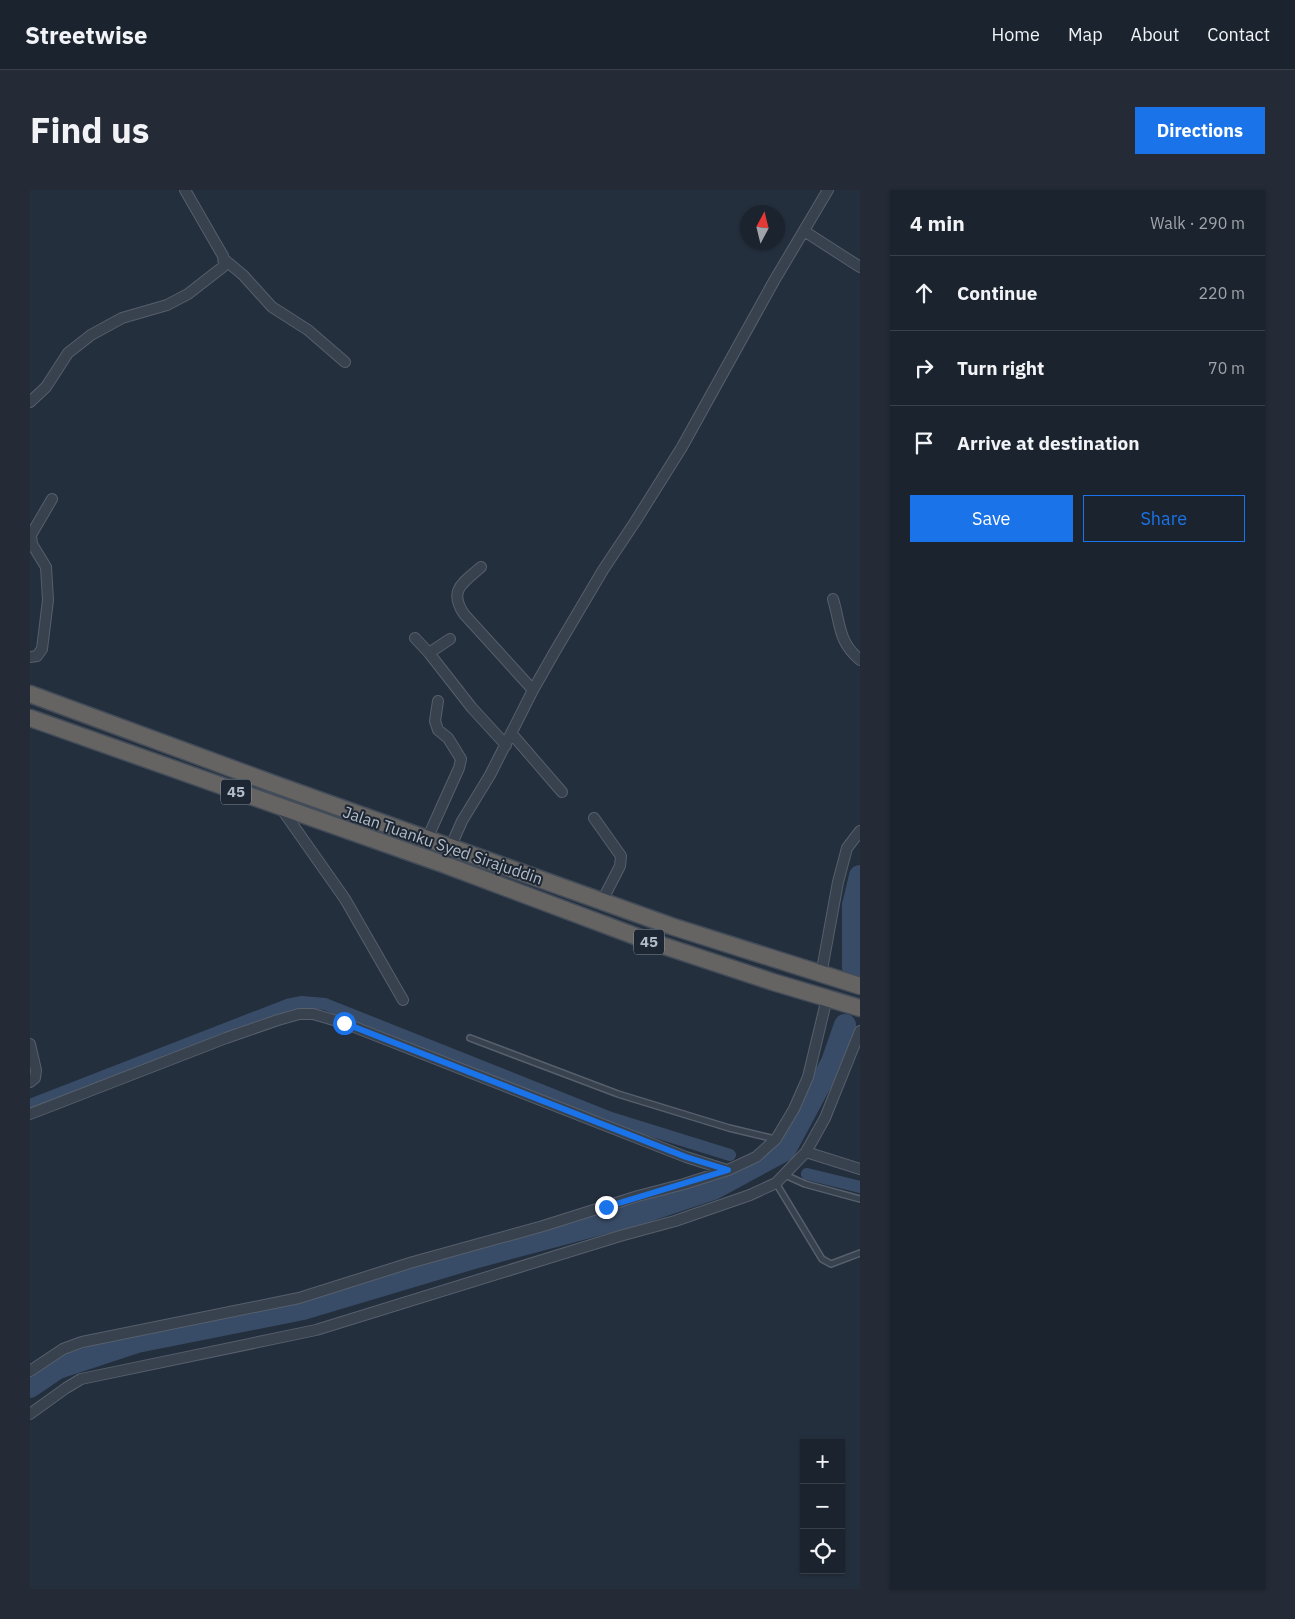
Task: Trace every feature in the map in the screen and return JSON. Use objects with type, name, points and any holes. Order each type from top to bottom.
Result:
[{"type":"highway","name":"Jalan Tuanku Syed Sirajuddin","points":[[30,694],[670,926],[860,986]]},
{"type":"highway","name":"Jalan Tuanku Syed Sirajuddin","points":[[30,718],[280,808],[443,864],[643,940],[860,1008]]},
{"type":"street","points":[[185,190],[225,260],[243,275],[272,307],[308,330],[345,362]]},
{"type":"street","points":[[443,864],[449,847],[506,745],[533,690],[594,585],[693,429],[774,281],[828,190]]},
{"type":"street","points":[[804,231],[860,267]]},
{"type":"street","points":[[30,402],[46,387],[68,353],[91,335],[122,318],[166,305],[188,294],[224,266],[225,260]]},
{"type":"street","points":[[30,657],[37,656],[42,649],[48,592],[46,567],[32,544],[31,535],[52,499]]},
{"type":"street","points":[[481,567],[459,588],[456,596],[458,604],[464,614],[533,690]]},
{"type":"street","points":[[833,599],[842,639],[850,651],[860,660]]},
{"type":"street","points":[[415,638],[472,708],[506,745]]},
{"type":"street","points":[[429,653],[450,639]]},
{"type":"street","points":[[427,839],[459,768],[461,759],[448,738],[438,730],[435,721],[438,701]]},
{"type":"street","points":[[511,733],[562,792]]},
{"type":"street","points":[[280,808],[345,899],[403,1000]]},
{"type":"street","points":[[594,818],[621,856],[620,866],[602,901]]},
{"type":"street","points":[[821,975],[838,882],[847,848],[860,831]]},
{"type":"street","points":[[30,1371],[63,1349],[82,1342],[299,1298],[413,1262],[543,1226],[728,1170],[756,1157],[776,1139],[794,1108],[808,1077],[827,998]]},
{"type":"street","points":[[30,1114],[226,1038],[299,1014],[312,1014],[344,1023],[686,1157],[728,1170]]},
{"type":"street","points":[[30,1414],[81,1379],[316,1330],[620,1236],[675,1221],[750,1195],[776,1183],[806,1152],[825,1118],[860,1031]]},
{"type":"street","points":[[30,1044],[36,1070],[35,1078],[30,1082]]},
{"type":"street","points":[[806,1152],[860,1169]]},
{"type":"lane","points":[[470,1038],[618,1094],[729,1128],[776,1139]]},
{"type":"lane","points":[[785,1175],[805,1184],[860,1199]]},
{"type":"lane","points":[[776,1183],[822,1259],[832,1264],[860,1253]]},
{"type":"waterway","points":[[853,967],[853,905],[860,876]]},
{"type":"waterway","points":[[30,1105],[287,1005],[302,1002],[325,1004],[611,1118],[730,1155]]},
{"type":"waterway","points":[[30,1387],[58,1368],[137,1342],[303,1309],[477,1257],[638,1214],[713,1189],[785,1150],[832,1062],[845,1025]]},
{"type":"waterway","points":[[807,1174],[860,1187]]},
{"type":"route","points":[[344,1023],[686,1157],[728,1170],[606,1207]]}]
